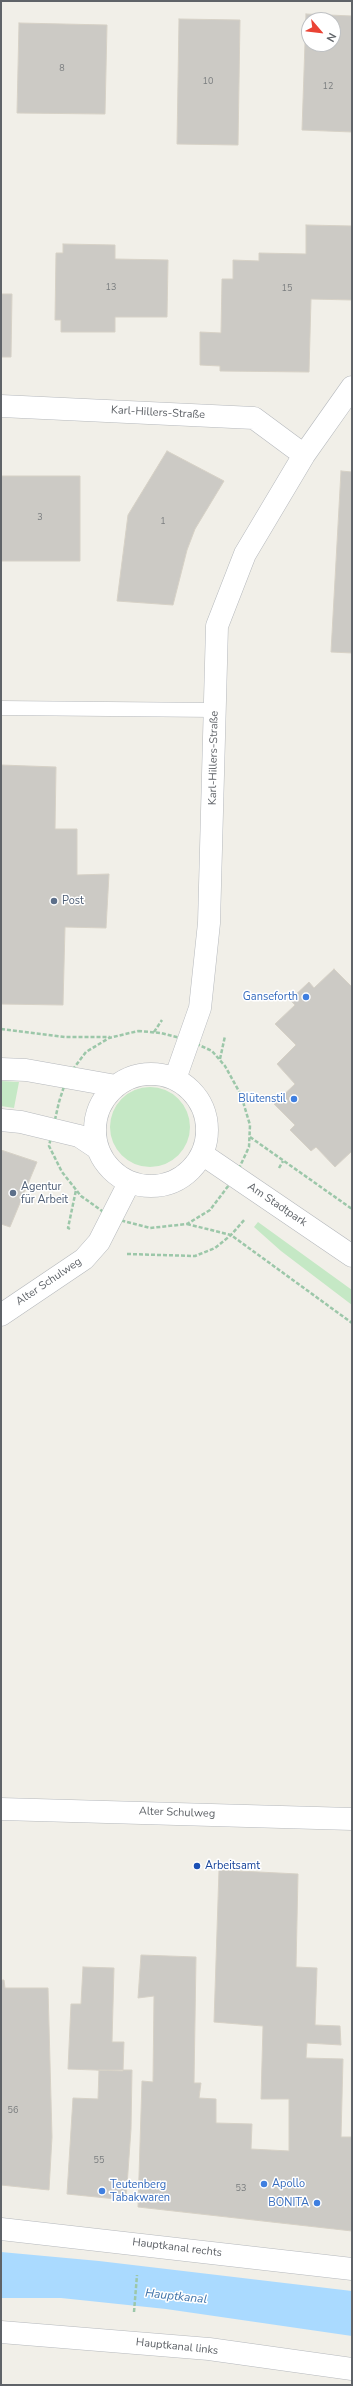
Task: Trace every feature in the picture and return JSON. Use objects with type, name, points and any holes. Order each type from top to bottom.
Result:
[{"type":"street","name":"Karl-Hillers-Straße","points":[[175,1079],[200,1008],[209,923],[217,626],[245,554],[304,454],[352,387]]},
{"type":"street","name":"Karl-Hillers-Straße","points":[[1,406],[254,418],[304,454]]},
{"type":"street","points":[[1,1069],[67,1077],[116,1086]]},
{"type":"street","points":[[144,1074],[160,1074],[175,1079],[189,1089],[201,1102],[205,1114],[207,1137],[202,1154],[193,1169],[179,1179],[163,1186],[146,1187],[129,1183],[116,1175],[104,1163],[97,1148],[94,1131],[96,1114],[104,1098],[116,1086],[129,1078],[144,1074]]},
{"type":"street","points":[[1,1120],[79,1136],[97,1148]]},
{"type":"street","name":"Am Stadtpark","points":[[202,1154],[352,1256]]},
{"type":"street","name":"Alter Schulweg","points":[[1,1315],[84,1259],[99,1242],[129,1183]]},
{"type":"street","name":"Alter Schulweg","points":[[1,1808],[352,1819]]},
{"type":"street","name":"Hauptkanal rechts","points":[[1,2229],[352,2269]]},
{"type":"street","name":"Hauptkanal links","points":[[1,2332],[209,2349],[352,2369]]},
{"type":"lane","points":[[1,708],[215,710]]},
{"type":"path","points":[[1,1029],[65,1037],[113,1037],[138,1031],[161,1033],[188,1040],[212,1051],[225,1066],[242,1095],[250,1125],[249,1147],[235,1177],[210,1210],[187,1224]]},
{"type":"path","points":[[113,1037],[86,1052],[67,1077],[48,1146],[62,1172],[81,1196],[112,1218],[150,1228],[187,1224],[232,1235],[352,1323]]},
{"type":"path","points":[[250,1137],[352,1209]]},
{"type":"path","points":[[133,2315],[137,2272]]},
{"type":"green space","points":[[1,1081],[19,1082],[14,1108],[1,1106]]},
{"type":"green space","points":[[150,1087],[165,1090],[178,1099],[187,1112],[190,1127],[187,1142],[178,1155],[165,1164],[150,1167],[135,1164],[122,1155],[113,1142],[110,1127],[113,1112],[122,1099],[135,1090]]},
{"type":"green space","points":[[258,1222],[352,1290],[352,1305],[281,1251],[254,1227]]},
{"type":"water","name":"Hauptkanal","points":[[1,2252],[99,2261],[352,2291],[352,2336],[166,2309],[61,2298],[1,2298]]},
{"type":"building","points":[[341,16],[352,16],[352,132],[302,130],[305,52],[341,52]]},
{"type":"building","points":[[179,19],[240,20],[238,145],[177,144]]},
{"type":"building","points":[[19,23],[107,25],[105,114],[17,113]]},
{"type":"building","points":[[306,225],[352,226],[352,300],[311,299],[309,372],[220,371],[220,366],[200,365],[200,332],[221,333],[222,279],[233,279],[233,260],[259,261],[259,253],[306,254]]},
{"type":"building","points":[[63,244],[115,245],[115,259],[168,260],[167,317],[115,317],[115,332],[61,332],[61,320],[55,320],[56,253],[63,253]]},
{"type":"building","points":[[1,294],[12,294],[11,357],[1,357]]},
{"type":"building","points":[[167,451],[224,481],[195,529],[187,550],[173,605],[117,601],[128,515]]},
{"type":"building","points":[[341,471],[352,472],[352,653],[331,652]]},
{"type":"building","points":[[1,476],[80,476],[80,561],[1,561]]},
{"type":"building","name":"Post","points":[[1,765],[56,767],[55,829],[77,829],[77,875],[109,874],[106,928],[65,927],[63,1005],[1,1004]]},
{"type":"building","points":[[334,969],[352,987],[352,1151],[335,1167],[316,1147],[311,1151],[290,1130],[295,1125],[274,1104],[295,1084],[277,1064],[296,1045],[275,1024],[295,1005],[290,1000],[309,982],[314,988]]},
{"type":"building","name":"Agentur für Arbeit","points":[[1,1150],[37,1162],[10,1227],[1,1224]]},
{"type":"building","points":[[219,1870],[298,1874],[296,1967],[317,1968],[315,2025],[340,2026],[341,2045],[307,2043],[306,2058],[343,2059],[341,2137],[352,2137],[352,2231],[138,2207],[142,2081],[153,2082],[154,1996],[138,1998],[141,1955],[196,1957],[194,2083],[201,2083],[199,2098],[216,2099],[216,2123],[252,2124],[251,2149],[289,2151],[289,2099],[261,2099],[263,2026],[214,2022]]},
{"type":"building","points":[[83,1967],[114,1968],[112,2042],[124,2042],[123,2071],[68,2069],[71,2004],[81,2004]]},
{"type":"building","points":[[1,1980],[4,1980],[5,1988],[48,1988],[52,2137],[49,2190],[1,2185]]},
{"type":"building","points":[[99,2070],[132,2070],[131,2129],[126,2200],[67,2194],[73,2098],[98,2099]]},
{"type":"place","name":"Post","points":[[54,901]]},
{"type":"place","name":"Ganseforth","points":[[306,997]]},
{"type":"place","name":"Blütenstil","points":[[294,1099]]},
{"type":"place","name":"Agentur für Arbeit","points":[[13,1193]]},
{"type":"place","name":"Arbeitsamt","points":[[197,1866]]},
{"type":"place","name":"Apollo","points":[[264,2184]]},
{"type":"place","name":"Teutenberg Tabakwaren","points":[[102,2191]]},
{"type":"place","name":"BONITA","points":[[317,2203]]}]
